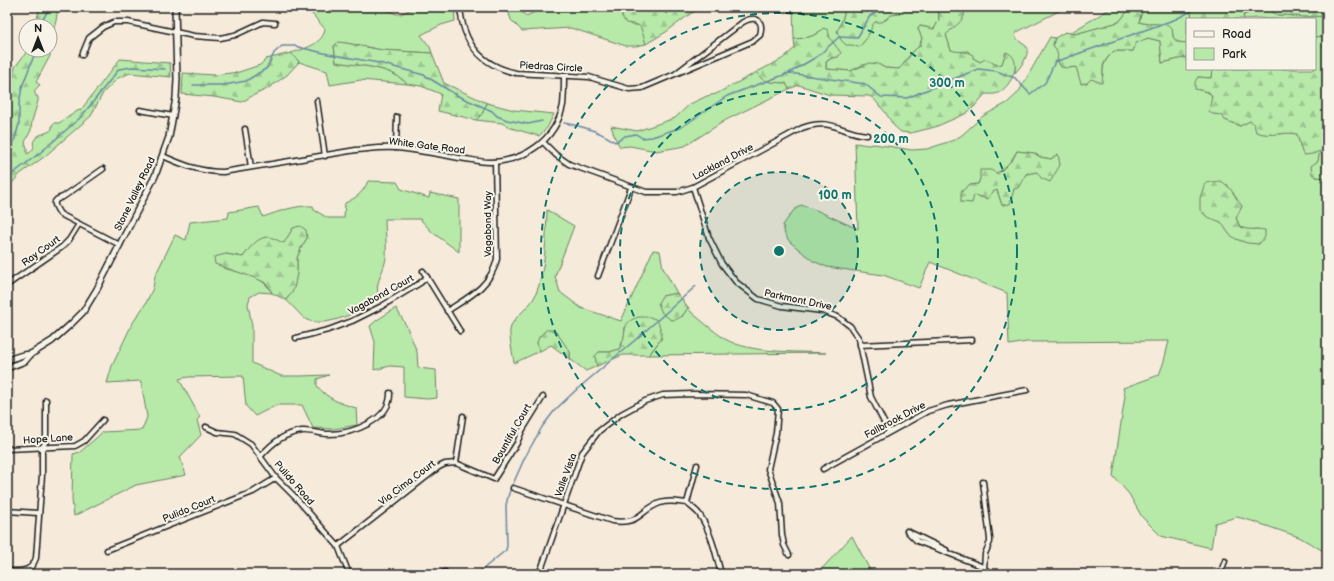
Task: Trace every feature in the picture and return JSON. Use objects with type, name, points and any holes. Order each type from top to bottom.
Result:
[{"type":"street","name":"Stone Valley Road","points":[[7,368],[25,361],[31,354],[60,335],[83,312],[97,289],[155,176],[163,156],[173,116],[177,79],[175,7]]},
{"type":"street","name":"Piedras Circle","points":[[460,7],[461,22],[465,35],[473,49],[490,64],[516,73],[589,77],[622,88],[635,89],[642,88],[753,41],[760,35],[760,22],[755,19],[748,19],[743,22],[675,74]]},
{"type":"street","points":[[82,55],[89,38],[103,27],[114,22],[128,22],[207,38],[220,38],[235,35],[263,22],[275,23]]},
{"type":"street","name":"White Gate Road","points":[[163,156],[202,170],[223,172],[356,150],[396,148],[478,161],[508,161],[521,156],[544,142],[549,135],[560,116],[564,93],[564,75]]},
{"type":"street","points":[[317,101],[326,156]]},
{"type":"street","points":[[140,110],[173,116]]},
{"type":"street","points":[[396,148],[397,116]]},
{"type":"street","name":"Lackland Drive","points":[[544,142],[556,155],[569,164],[631,188],[646,192],[662,193],[677,192],[693,187],[810,125],[818,123],[828,124],[858,134],[867,135]]},
{"type":"street","points":[[245,129],[251,167]]},
{"type":"street","name":"Vagabond Way","points":[[447,311],[482,288],[493,273],[497,260],[495,162]]},
{"type":"street","points":[[103,169],[55,201],[56,208],[60,214],[120,245]]},
{"type":"street","name":"Parkmont Drive","points":[[693,187],[709,238],[722,264],[736,282],[758,299],[782,306],[822,311],[838,317],[850,326],[859,339],[871,397],[889,432]]},
{"type":"street","points":[[598,276],[631,188]]},
{"type":"street","name":"Ray Court","points":[[7,285],[62,247],[69,240],[78,224]]},
{"type":"street","name":"Vagabond Court","points":[[423,271],[460,332]]},
{"type":"street","name":"Vagabond Court","points":[[296,338],[328,330],[352,321],[382,306],[420,283],[426,277]]},
{"type":"street","points":[[860,345],[972,340]]},
{"type":"street","name":"Stone Valley Road","points":[[7,360],[31,354]]},
{"type":"street","name":"Fallbrook Drive","points":[[823,469],[928,410],[1027,390]]},
{"type":"street","points":[[261,456],[268,446],[289,434],[302,431],[331,434],[353,431],[366,426],[384,411],[391,401],[390,393]]},
{"type":"street","name":"Valle Vista","points":[[538,574],[542,567],[582,453],[599,432],[615,418],[645,401],[663,395],[746,395],[773,403],[778,409],[776,433],[768,469],[780,503],[782,535],[784,546],[789,555]]},
{"type":"street","name":"Bountiful Court","points":[[456,463],[494,480],[543,397]]},
{"type":"street","points":[[7,571],[24,571],[33,565],[36,558],[38,513],[42,475],[42,448],[46,440],[46,400]]},
{"type":"street","points":[[456,463],[463,416]]},
{"type":"street","name":"Hope Lane","points":[[7,449],[75,446],[84,441],[103,420]]},
{"type":"street","name":"Pulido Road","points":[[206,427],[217,432],[235,434],[251,444],[276,478],[297,499],[338,546],[349,574]]},
{"type":"street","name":"Via Cima Court","points":[[338,546],[439,468],[446,464],[456,463]]},
{"type":"street","points":[[687,504],[697,465]]},
{"type":"street","name":"Pulido Court","points":[[107,550],[253,492],[276,478]]},
{"type":"street","points":[[983,482],[990,538],[985,554],[984,570]]},
{"type":"street","points":[[513,488],[612,521],[621,522],[635,520],[660,503],[670,501],[687,504],[698,513],[705,524],[710,535],[721,574]]},
{"type":"street","points":[[7,511],[38,513]]},
{"type":"street","points":[[907,531],[917,541],[981,566],[984,570],[991,574]]},
{"type":"street","points":[[1220,574],[1226,561]]},
{"type":"street","points":[[440,574],[444,572]]},
{"type":"green space","points":[[40,7],[58,7],[56,18],[37,18]]},
{"type":"green space","points":[[306,7],[381,7],[396,14],[401,14],[415,7],[454,7],[455,21],[441,25],[421,35],[430,47],[432,53],[382,50],[346,43],[334,46],[336,62],[384,70],[400,78],[407,84],[361,80],[330,85],[327,71],[299,62],[291,53],[302,50],[317,42],[321,39],[325,29]]},
{"type":"green space","points":[[507,7],[517,7],[526,16],[546,7],[624,7],[622,17],[631,25],[639,25],[642,28],[646,44],[626,46],[571,28],[522,31],[511,20]]},
{"type":"green space","points":[[624,7],[634,10],[655,10],[657,7],[663,7],[666,14],[672,7],[702,7],[646,44],[641,28],[638,25],[626,23],[622,17]]},
{"type":"green space","points":[[793,7],[846,7],[841,24],[852,45],[859,47],[870,32],[871,25],[875,22],[886,20],[890,15],[900,13],[906,7],[938,7],[939,20],[934,29],[920,26],[918,29],[922,38],[920,45],[911,53],[899,69],[885,68],[878,64],[862,65],[851,71],[826,69],[826,62],[832,58],[838,57],[840,53],[823,28],[810,36],[794,39]]},
{"type":"green space","points":[[846,7],[854,7],[861,12],[866,7],[906,7],[900,14],[891,15],[882,22],[875,22],[866,39],[859,47],[846,45],[841,40],[837,31],[841,24]]},
{"type":"green space","points":[[938,7],[964,7],[965,12],[962,20],[946,35],[951,50],[970,53],[973,55],[973,58],[980,62],[985,59],[997,65],[1002,64],[1006,52],[1012,56],[1015,61],[1015,66],[1011,79],[1003,90],[996,94],[985,94],[973,108],[965,114],[935,127],[911,133],[901,132],[894,126],[873,98],[869,96],[830,95],[799,85],[789,89],[786,83],[762,79],[757,72],[782,59],[795,48],[794,39],[810,36],[823,28],[828,30],[830,38],[841,53],[838,57],[831,58],[826,62],[826,69],[851,71],[869,63],[878,64],[885,68],[899,69],[920,46],[922,38],[918,29],[920,26],[934,29],[939,20]]},
{"type":"green space","points":[[964,7],[1007,7],[1010,9],[1014,7],[1062,7],[1063,9],[1017,32],[1015,36],[1027,47],[1027,54],[1024,61],[1015,73],[1015,68],[1006,52],[1002,64],[996,65],[989,60],[980,62],[973,58],[968,51],[956,52],[951,50],[946,35],[961,20]]},
{"type":"green space","points":[[1113,7],[1131,7],[1119,22],[1075,34],[1070,33]]},
{"type":"green space","points":[[1131,7],[1147,7],[1142,11],[1139,22],[1147,24],[1161,24],[1172,28],[1173,37],[1177,42],[1186,43],[1186,57],[1162,63],[1160,41],[1148,38],[1136,43],[1133,51],[1114,51],[1106,59],[1103,69],[1102,83],[1091,79],[1087,83],[1081,84],[1076,67],[1061,67],[1057,60],[1056,50],[1053,45],[1055,38],[1065,32],[1075,34],[1119,22]]},
{"type":"green space","points":[[1147,7],[1192,7],[1192,18],[1186,18],[1186,43],[1177,42],[1173,37],[1172,28],[1169,26],[1139,22],[1142,11]]},
{"type":"green space","points":[[1192,7],[1291,7],[1305,9],[1327,7],[1327,16],[1304,17],[1278,15],[1262,9],[1251,11],[1243,15],[1244,18],[1192,18]]},
{"type":"green space","points":[[1262,9],[1278,15],[1304,17],[1327,16],[1327,36],[1316,37],[1316,18],[1244,18],[1243,16],[1251,11]]},
{"type":"green space","points":[[1327,36],[1327,178],[1316,177],[1312,174],[1311,166],[1318,161],[1320,151],[1313,154],[1304,155],[1297,134],[1262,134],[1256,132],[1254,124],[1250,121],[1240,126],[1225,120],[1221,115],[1213,114],[1209,111],[1212,96],[1209,92],[1195,89],[1195,82],[1198,77],[1211,78],[1212,70],[1316,70],[1316,37]]},
{"type":"green space","points":[[1050,37],[1055,38],[1053,45],[1067,68],[1076,67],[1090,79],[1103,76],[1105,62],[1114,51],[1133,51],[1136,43],[1148,38],[1160,41],[1162,63],[1186,57],[1186,70],[1212,70],[1211,78],[1198,77],[1196,89],[1207,92],[1212,96],[1213,114],[1221,115],[1225,120],[1240,126],[1249,121],[1280,134],[1289,132],[1297,134],[1302,152],[1320,150],[1316,177],[1327,178],[1327,553],[1299,537],[1237,517],[1215,523],[1211,548],[1161,536],[1142,517],[1129,494],[1113,476],[1125,396],[1123,388],[1159,375],[1169,341],[1027,342],[1009,345],[1007,293],[930,262],[919,288],[883,275],[827,267],[813,261],[790,242],[785,235],[783,225],[794,210],[801,205],[816,210],[858,229],[855,143],[868,145],[874,144],[912,150],[927,149],[954,140],[962,135],[983,116],[1007,103],[1018,93]],"holes":[[[1017,151],[1034,153],[1040,157],[1051,159],[1058,154],[1037,172],[1026,174],[1002,205],[997,190],[991,193],[988,199],[974,195],[969,185],[978,184],[980,179],[1002,170],[1010,162]],[[1227,184],[1236,200],[1242,206],[1236,218],[1240,227],[1248,230],[1258,229],[1259,244],[1244,242],[1236,238],[1221,222]]]},
{"type":"green space","points":[[338,42],[382,50],[432,53],[444,83],[487,103],[482,114],[476,120],[438,111],[441,94],[421,86],[407,84],[401,78],[384,70],[336,62],[334,46]]},
{"type":"green space","points":[[291,53],[299,62],[287,75],[267,89],[242,102],[214,97],[182,94],[183,73],[214,75],[239,72],[260,65],[266,59]]},
{"type":"green space","points":[[22,58],[49,58],[36,82],[40,85],[35,92],[38,97],[38,101],[31,130],[25,142],[27,154],[33,150],[33,143],[35,139],[50,131],[54,123],[59,123],[79,110],[80,111],[120,59],[170,63],[171,77],[130,73],[118,78],[103,93],[91,116],[44,157],[20,174],[7,189],[7,137],[10,115],[9,92],[15,67]]},
{"type":"green space","points":[[757,72],[762,79],[786,83],[789,89],[726,120],[685,146],[656,151],[630,146],[620,147],[615,138],[611,126],[637,131],[675,118],[690,104],[707,96],[716,94]]},
{"type":"green space","points":[[487,103],[514,110],[554,114],[547,128],[539,136],[511,128],[502,123],[476,120],[482,114]]},
{"type":"green space","points":[[1017,151],[1034,153],[1040,157],[1051,159],[1058,154],[1060,165],[1050,182],[1041,178],[1037,172],[1026,174],[1018,188],[1014,189],[1010,204],[1002,205],[997,190],[991,193],[988,199],[974,195],[972,203],[961,202],[961,192],[969,185],[978,184],[980,179],[980,170],[991,170],[998,174],[1013,159]]},
{"type":"green space","points":[[368,181],[397,182],[401,189],[429,198],[430,193],[459,199],[459,252],[432,232],[420,219],[385,219],[386,257],[377,288],[380,298],[354,313],[323,322],[313,322],[305,319],[286,300],[292,292],[297,273],[297,258],[307,238],[293,228],[284,244],[269,237],[250,248],[243,257],[226,254],[223,268],[257,278],[268,287],[272,293],[259,292],[250,297],[248,304],[252,326],[252,363],[281,376],[329,375],[317,379],[317,386],[334,400],[356,408],[357,425],[333,429],[313,428],[302,405],[277,405],[255,416],[246,406],[243,376],[188,377],[179,379],[200,417],[197,420],[201,435],[180,457],[186,475],[136,485],[74,516],[72,500],[73,454],[80,452],[103,432],[142,430],[147,417],[141,381],[107,383],[112,366],[132,324],[146,303],[153,288],[155,276],[175,235],[186,240],[190,222],[228,218],[229,212],[259,207],[263,217],[294,207],[313,206],[314,210],[328,218],[344,218],[345,203],[359,195]]},
{"type":"green space","points":[[1220,181],[1230,189],[1242,206],[1236,218],[1240,227],[1246,229],[1265,230],[1265,237],[1259,244],[1247,243],[1236,239],[1229,234],[1221,222],[1207,217],[1200,210],[1200,198],[1205,183]]},
{"type":"green space","points":[[547,210],[574,226],[555,276],[560,292],[581,308],[621,321],[653,250],[660,251],[663,268],[677,293],[662,296],[682,317],[688,307],[691,312],[725,339],[748,347],[774,351],[826,353],[649,355],[662,338],[625,327],[624,338],[619,349],[610,352],[599,352],[595,356],[597,366],[586,371],[570,359],[570,352],[563,344],[537,343],[540,351],[514,363],[510,330],[517,317],[533,300],[539,286],[545,254]]},
{"type":"green space","points":[[300,226],[306,230],[307,238],[297,258],[297,273],[294,289],[286,300],[272,293],[264,282],[215,264],[214,257],[226,254],[243,257],[260,239],[270,237],[284,243],[293,228]]},
{"type":"green space","points":[[677,293],[688,307],[685,313],[677,319],[671,320],[662,313],[658,303],[662,296]]},
{"type":"green space","points":[[396,308],[407,327],[417,352],[418,368],[436,370],[437,398],[427,399],[404,397],[404,367],[390,366],[374,370],[375,342],[370,326]]},
{"type":"green space","points":[[639,317],[650,317],[657,320],[660,326],[660,339],[649,355],[623,355],[597,366],[595,356],[599,352],[610,352],[619,349],[624,339],[627,324],[631,320]]},
{"type":"green space","points":[[546,330],[552,330],[557,333],[570,352],[570,359],[551,345],[540,351],[537,343],[539,337]]},
{"type":"green space","points":[[852,536],[872,574],[817,574]]},
{"type":"waterway","points":[[44,18],[50,7]]},
{"type":"waterway","points":[[564,123],[591,130],[615,142],[625,136],[636,134],[642,138],[652,137],[682,127],[727,96],[789,73],[818,56],[839,37],[857,38],[870,16],[885,7]]},
{"type":"waterway","points":[[789,73],[865,84],[881,97],[907,98],[978,69],[996,71],[1015,78],[1030,94],[1045,83],[1055,62],[1176,19],[1199,7]]},
{"type":"waterway","points":[[193,85],[224,85],[246,81],[267,68],[274,53],[282,46],[294,46],[379,63],[424,75],[458,96],[492,111],[497,116],[507,120],[528,124],[542,121]]},
{"type":"waterway","points":[[7,162],[19,124],[19,104],[22,87],[33,58]]},
{"type":"waterway","points":[[7,178],[41,152],[81,117],[119,69],[132,67],[165,69]]},
{"type":"waterway","points":[[477,574],[506,550],[506,505],[509,493],[525,457],[542,427],[555,410],[575,391],[696,286]]}]
